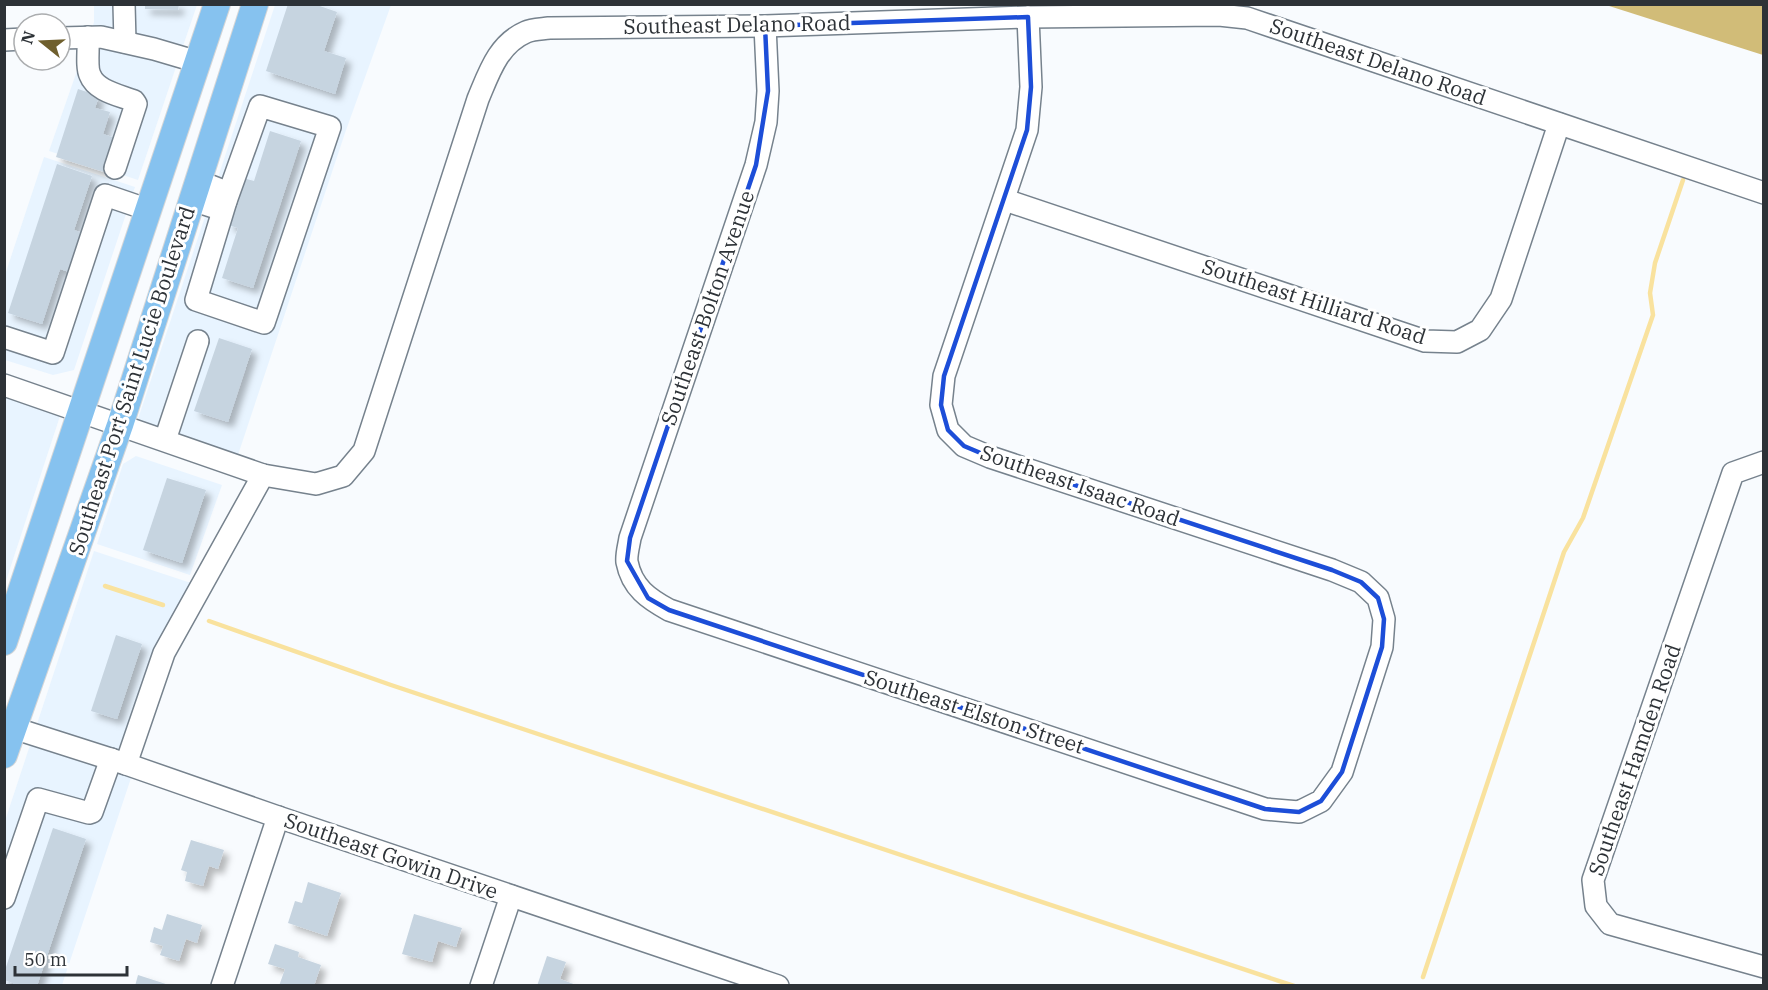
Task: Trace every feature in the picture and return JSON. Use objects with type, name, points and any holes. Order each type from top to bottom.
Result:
[{"type":"main road","name":"Southeast Port Saint Lucie Boulevard","points":[[4,642],[217,4]]},
{"type":"main road","name":"Southeast Port Saint Lucie Boulevard","points":[[4,755],[9,727],[120,425],[195,191],[249,11]]},
{"type":"street","points":[[124,4],[125,42]]},
{"type":"street","name":"Southeast Delano Road","points":[[4,385],[263,475],[316,484],[343,476],[364,451],[478,99],[492,66],[502,48],[526,32],[549,28],[765,26],[1028,17],[1219,15],[1247,18],[1764,193]]},
{"type":"street","name":"Southeast Isaac Road","points":[[1028,17],[1031,87],[1027,130],[944,376],[941,405],[948,430],[964,446],[990,458],[1332,570],[1361,582],[1378,598],[1384,619],[1382,647],[1342,772],[1321,801]]},
{"type":"street","name":"Southeast Bolton Avenue","points":[[636,584],[627,561],[630,538],[752,177],[761,144],[766,122],[768,91],[765,26]]},
{"type":"street","points":[[88,37],[89,74],[96,84],[136,104],[116,168]]},
{"type":"street","points":[[72,38],[101,37],[198,62]]},
{"type":"street","points":[[195,191],[217,208],[226,201],[260,106],[330,127],[264,323],[196,300],[226,201]]},
{"type":"street","name":"Southeast Hilliard Road","points":[[1005,200],[1425,341],[1457,342],[1480,330],[1501,299],[1559,124]]},
{"type":"street","points":[[4,337],[53,353],[105,195],[149,210]]},
{"type":"street","points":[[165,440],[198,341]]},
{"type":"street","name":"Southeast Hamden Road","points":[[1764,462],[1733,473],[1593,880],[1596,906],[1610,924],[1764,967]]},
{"type":"street","points":[[4,898],[38,799],[92,812],[118,762],[164,653],[263,475]]},
{"type":"street","name":"Southeast Elston Street","points":[[636,584],[648,598],[669,610],[1265,809],[1299,812],[1321,801]]},
{"type":"street","name":"Southeast Gowin Drive","points":[[9,727],[778,986]]},
{"type":"street","points":[[222,986],[278,817]]},
{"type":"street","points":[[482,986],[511,896]]},
{"type":"highlighted area","points":[[1028,17],[1031,87],[1027,130],[944,376],[941,405],[948,430],[964,446],[990,457],[1332,570],[1361,582],[1378,598],[1384,619],[1382,647],[1342,772],[1321,801],[1299,812],[1265,809],[669,610],[648,598],[627,561],[630,538],[756,165],[768,91],[765,26]]},
{"type":"shaded area","points":[[94,5],[197,5],[182,49],[92,29]]},
{"type":"shaded area","points":[[275,5],[391,5],[345,133],[237,458],[137,422]]},
{"type":"shaded area","points":[[1606,5],[1763,5],[1763,55]]},
{"type":"shaded area","points":[[86,45],[101,45],[177,64],[138,180],[49,151]]},
{"type":"shaded area","points":[[44,157],[135,187],[74,370],[53,375],[5,360],[5,275]]},
{"type":"shaded area","points":[[5,394],[61,413],[5,584]]},
{"type":"shaded area","points":[[136,456],[222,485],[190,575],[97,544],[123,464]]},
{"type":"shaded area","points":[[94,551],[193,582],[137,760],[36,727]]},
{"type":"shaded area","points":[[31,742],[132,775],[62,985],[5,986],[5,821]]},
{"type":"building","points":[[145,4],[179,4],[178,10],[145,9]]},
{"type":"building","points":[[288,4],[314,4],[337,12],[324,51],[346,58],[335,94],[266,71]]},
{"type":"building","points":[[78,89],[99,96],[95,108],[110,112],[103,134],[115,138],[104,172],[56,157]]},
{"type":"building","points":[[270,131],[301,141],[253,288],[222,278],[238,228],[228,225],[243,178],[254,181]]},
{"type":"building","points":[[57,164],[92,176],[74,230],[85,234],[72,273],[60,269],[42,324],[8,313]]},
{"type":"building","points":[[219,338],[252,349],[228,422],[194,411]]},
{"type":"building","points":[[167,478],[206,490],[182,563],[143,550]]},
{"type":"building","points":[[116,635],[142,644],[117,719],[91,711]]},
{"type":"building","points":[[53,828],[86,839],[37,986],[13,986],[13,983],[4,980],[4,973]]},
{"type":"building","points":[[191,840],[224,850],[218,869],[209,866],[203,886],[185,881],[187,872],[181,870]]},
{"type":"building","points":[[308,882],[341,893],[327,936],[288,923],[295,901],[302,903]]},
{"type":"building","points":[[167,914],[202,925],[197,943],[186,939],[179,961],[160,955],[163,946],[150,942],[154,927],[162,930]]},
{"type":"building","points":[[414,914],[462,928],[456,947],[438,941],[432,962],[402,954]]},
{"type":"building","points":[[275,944],[299,952],[298,957],[321,965],[314,986],[279,986],[285,969],[268,964]]},
{"type":"building","points":[[547,956],[566,962],[560,979],[579,986],[537,986]]},
{"type":"building","points":[[138,975],[169,985],[135,986]]},
{"type":"waterway","points":[[1423,977],[1564,552],[1583,518],[1653,315],[1650,293],[1655,263],[1683,180]]},
{"type":"waterway","points":[[105,586],[163,605]]},
{"type":"waterway","points":[[209,621],[391,685],[1294,986]]}]
